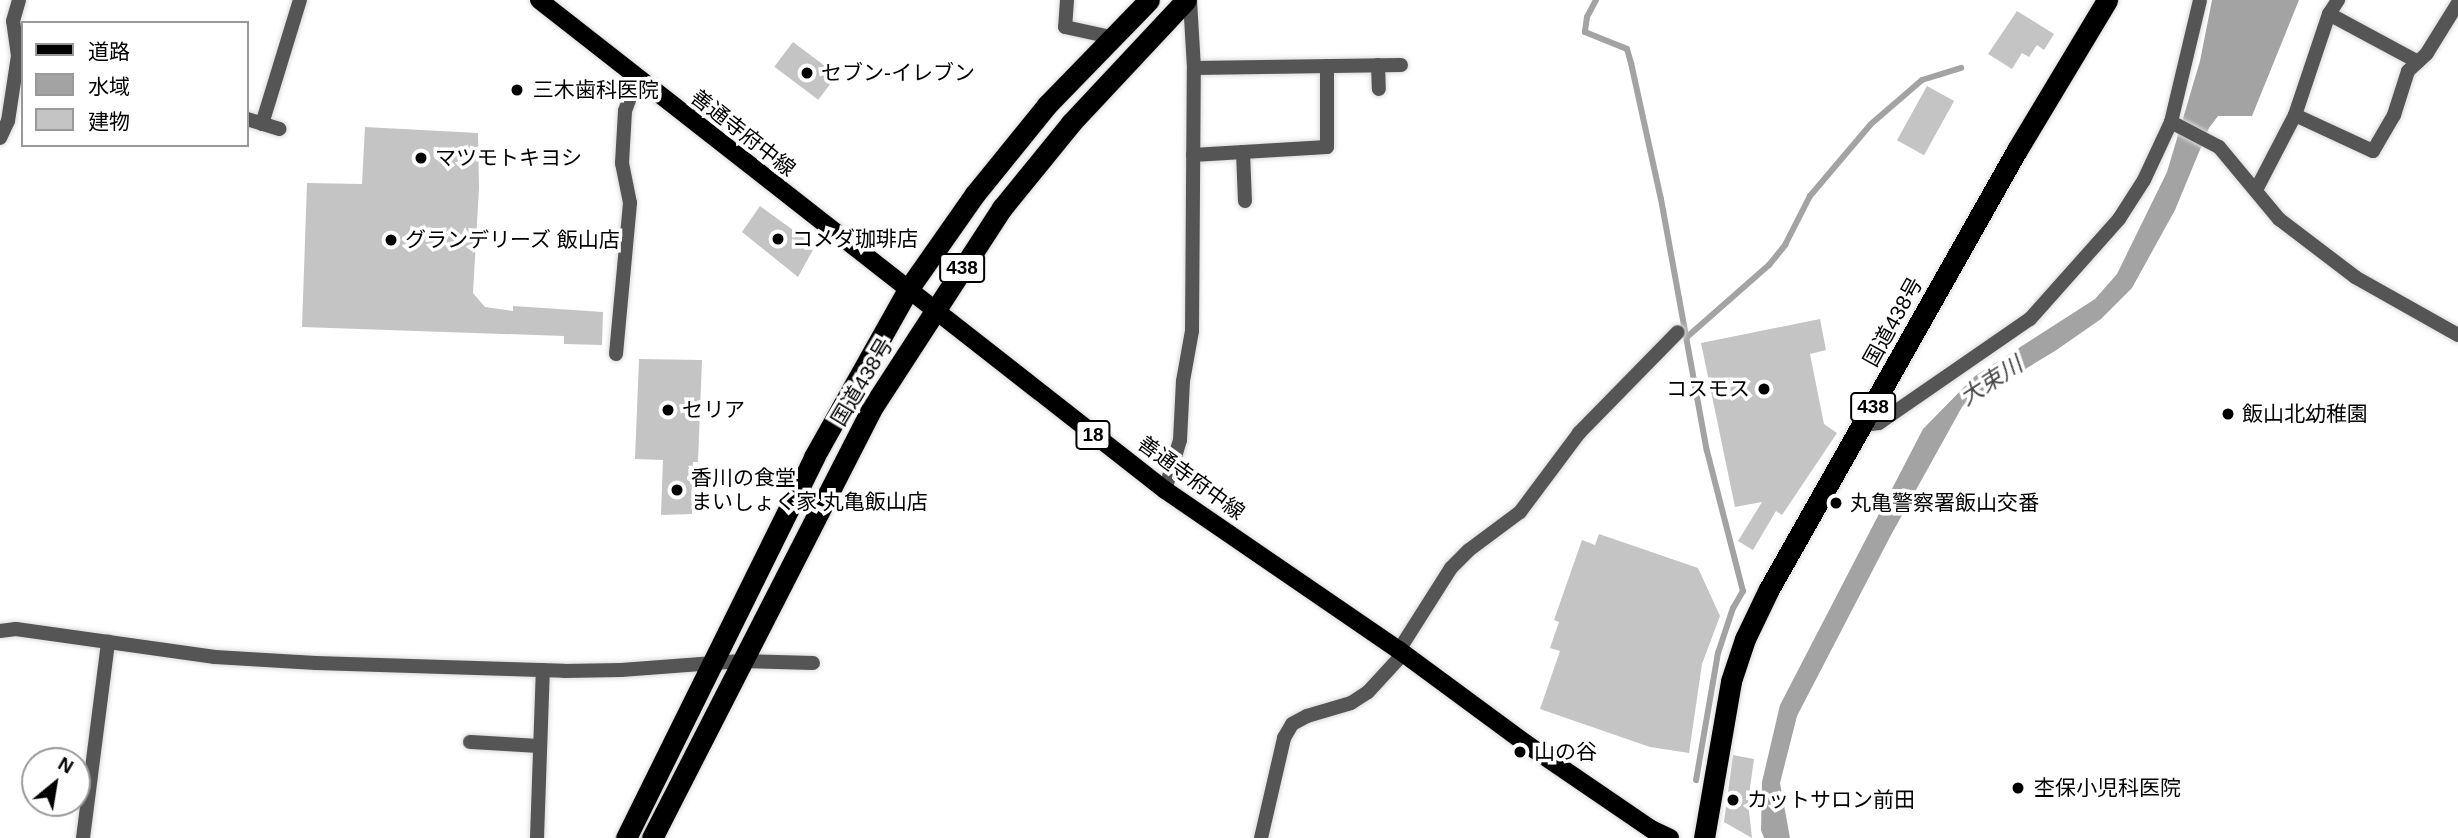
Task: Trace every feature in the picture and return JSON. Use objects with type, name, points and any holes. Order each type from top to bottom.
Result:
[{"type":"highway","name":"国道438号","points":[[626,838],[814,457],[907,291],[975,194],[1047,105],[1149,0]]},
{"type":"highway","name":"国道438号","points":[[652,838],[862,427],[934,312],[1002,208],[1072,123],[1188,0]]},
{"type":"highway","name":"国道438号","points":[[1704,838],[1731,681],[1745,639],[1769,589],[2017,150],[2107,0]]},
{"type":"main road","name":"善通寺府中線","points":[[539,0],[907,291],[1165,490],[1401,652],[1525,743],[1651,829],[1670,838]]},
{"type":"street","points":[[0,138],[8,121],[18,56],[7,20],[19,0]]},
{"type":"street","points":[[262,124],[300,0]]},
{"type":"street","points":[[1067,0],[1065,27],[1111,37]]},
{"type":"street","points":[[1165,490],[1180,440],[1182,381],[1192,331],[1194,68],[1188,0]]},
{"type":"street","points":[[1863,425],[1879,424],[2030,319],[2119,219],[2144,180],[2174,123],[2200,0]]},
{"type":"street","points":[[2256,190],[2295,114],[2329,14],[2338,0]]},
{"type":"street","points":[[2295,114],[2373,151],[2394,115],[2408,71],[2427,53],[2458,4]]},
{"type":"street","points":[[2329,14],[2418,62]]},
{"type":"street","points":[[1378,65],[1379,89]]},
{"type":"street","points":[[1194,68],[1401,65]]},
{"type":"street","points":[[1193,155],[1327,147],[1327,66]]},
{"type":"street","points":[[616,354],[630,203],[622,163],[625,111],[637,78]]},
{"type":"street","points":[[248,119],[279,129]]},
{"type":"street","points":[[2174,123],[2219,147],[2279,219],[2356,277],[2458,335]]},
{"type":"street","points":[[1243,152],[1245,201]]},
{"type":"street","points":[[1261,838],[1284,738],[1293,724],[1307,716],[1351,703],[1368,692],[1401,652],[1451,568],[1469,550],[1520,512],[1579,433],[1678,332]]},
{"type":"street","points":[[0,631],[16,629],[227,657],[543,670],[621,670],[741,661],[813,663]]},
{"type":"street","points":[[83,838],[108,642]]},
{"type":"street","points":[[537,838],[543,670]]},
{"type":"street","points":[[470,742],[540,746]]},
{"type":"water","name":"大束川","points":[[2212,0],[2299,0],[2252,116],[2218,116],[2209,128],[2175,210],[2132,288],[2101,319],[2055,351],[1962,407],[1891,535],[1797,716],[1780,783],[1790,838],[1764,838],[1761,830],[1762,782],[1780,705],[1923,429],[1975,376],[2095,299],[2117,274],[2167,172],[2200,61]]},
{"type":"building","points":[[2017,11],[2054,34],[2044,50],[2037,45],[2029,57],[2022,53],[2012,69],[1988,54]]},
{"type":"building","points":[[793,42],[837,75],[818,100],[774,67]]},
{"type":"building","points":[[1927,86],[1954,101],[1924,155],[1897,140]]},
{"type":"building","name":"グランデリーズ 飯山店","points":[[365,127],[478,133],[479,188],[473,293],[485,307],[513,311],[513,306],[603,312],[602,345],[564,344],[564,336],[302,327],[307,183],[362,184]]},
{"type":"building","name":"コメダ珈琲店","points":[[760,206],[815,246],[798,277],[742,232]]},
{"type":"building","name":"コスモス","points":[[1820,319],[1826,350],[1810,354],[1824,424],[1837,433],[1782,515],[1776,511],[1753,550],[1738,541],[1762,502],[1735,507],[1701,343]]},
{"type":"building","name":"セリア","points":[[639,359],[702,360],[698,462],[693,462],[692,514],[661,515],[663,460],[635,459]]},
{"type":"building","points":[[1599,534],[1698,568],[1720,616],[1702,664],[1689,753],[1650,747],[1540,709],[1560,651],[1550,648],[1559,622],[1554,620],[1582,540],[1595,545]]},
{"type":"building","points":[[1733,755],[1754,759],[1748,802],[1752,838],[1724,822]]},
{"type":"waterway","points":[[1596,0],[1587,17],[1585,32],[1627,49],[1631,63],[1661,199],[1707,451],[1743,591],[1733,608],[1718,653],[1696,780]]},
{"type":"waterway","points":[[1687,337],[1769,265],[1785,245],[1810,196],[1871,124],[1922,80],[1961,68]]},
{"type":"place","name":"セブン-イレブン","points":[[807,73]]},
{"type":"place","name":"三木歯科医院","points":[[517,90]]},
{"type":"place","name":"マツモトキヨシ","points":[[421,158]]},
{"type":"place","name":"コメダ珈琲店","points":[[778,239]]},
{"type":"place","name":"グランデリーズ 飯山店","points":[[391,240]]},
{"type":"place","name":"コスモス","points":[[1764,389]]},
{"type":"place","name":"セリア","points":[[668,410]]},
{"type":"place","name":"飯山北幼稚園","points":[[2228,414]]},
{"type":"place","name":"香川の食堂 まいしょく家 丸亀飯山店","points":[[677,490]]},
{"type":"place","name":"丸亀警察署飯山交番","points":[[1836,503]]},
{"type":"place","name":"山の谷","points":[[1520,752]]},
{"type":"place","name":"杢保小児科医院","points":[[2018,788]]},
{"type":"place","name":"カットサロン前田","points":[[1733,800]]}]
